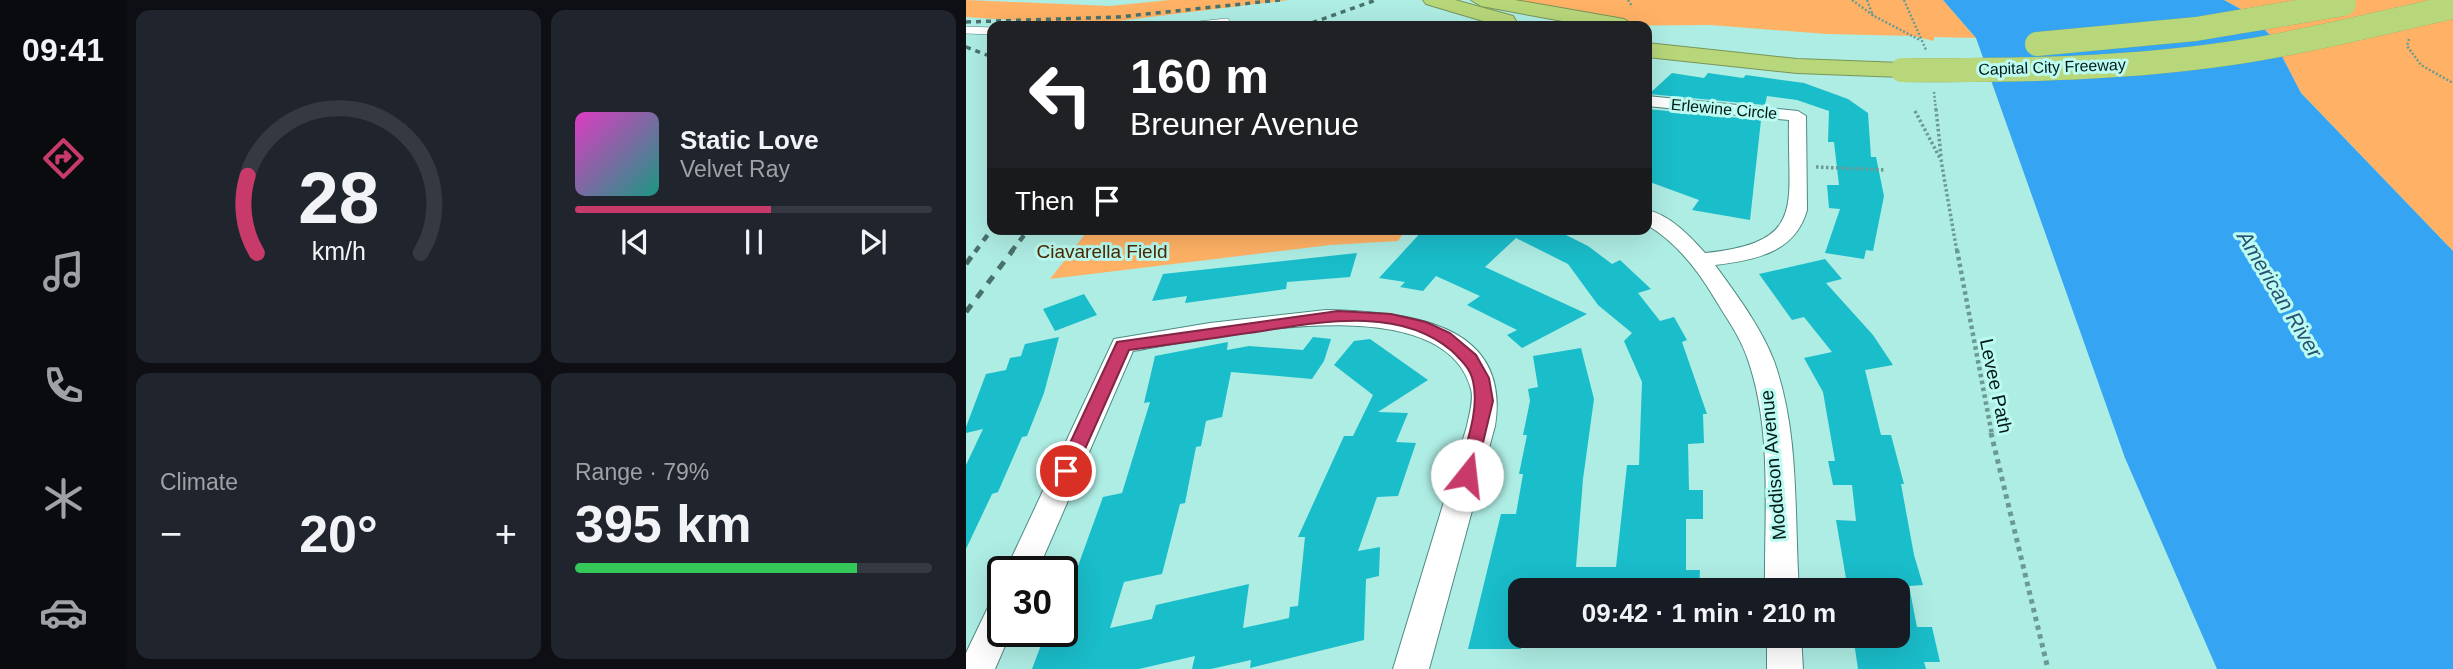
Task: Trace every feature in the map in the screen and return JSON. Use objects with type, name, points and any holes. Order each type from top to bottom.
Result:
[{"type":"highway","points":[[1433,0],[1507,21]]},
{"type":"highway","points":[[1481,0],[1596,21]]},
{"type":"highway","name":"Capital City Freeway","points":[[2012,45],[2196,29],[2364,0]]},
{"type":"highway","name":"Capital City Freeway","points":[[1652,51],[1797,66],[1902,70],[2050,69],[2167,61],[2277,44],[2453,7]]},
{"type":"highway","points":[[1652,30],[1778,41]]},
{"type":"street","name":"Erlewine Circle","points":[[1652,101],[1798,116],[1796,217],[1781,238],[1750,254],[1701,260]]},
{"type":"street","name":"Moddison Avenue","points":[[1652,219],[1680,239],[1701,260],[1748,332],[1769,390],[1774,424],[1781,578]]},
{"type":"street","points":[[1028,556],[1123,345],[1338,316],[1391,319],[1420,326],[1444,336],[1470,359],[1481,378],[1485,401],[1481,426],[1411,669]]},
{"type":"street","points":[[977,669],[987,647]]},
{"type":"street","points":[[1784,648],[1785,669]]},
{"type":"lane","points":[[966,30],[987,31]]},
{"type":"path","points":[[1628,0],[1632,6]]},
{"type":"path","points":[[1852,0],[1874,16],[1921,40]]},
{"type":"path","points":[[1867,0],[1874,16]]},
{"type":"path","points":[[1904,0],[1927,52]]},
{"type":"path","points":[[1933,83],[1941,160]]},
{"type":"path","name":"Levee Path","points":[[1915,111],[1941,160],[1967,311],[1996,451],[2048,669]]},
{"type":"path","points":[[1798,166],[1885,170]]},
{"type":"green space","points":[[966,0],[1110,6],[1169,0],[1289,0],[1118,21],[1026,21],[966,17]]},
{"type":"green space","points":[[1472,0],[1943,0],[1976,38],[1934,37],[1934,41],[1913,36],[1827,34],[1710,25],[1652,25],[1652,21],[1566,21]]},
{"type":"green space","points":[[2224,0],[2453,0],[2453,251],[2301,93],[2272,37],[2248,13]]},
{"type":"green space","name":"Ciavarella Field","points":[[1084,235],[1402,235],[1398,241],[1330,245],[1050,279]]},
{"type":"water","name":"American River","points":[[1943,0],[2224,0],[2248,13],[2272,37],[2301,93],[2453,251],[2453,669],[2217,669],[2125,458],[1976,38]]},
{"type":"building","points":[[1672,73],[1704,78],[1708,73],[1743,78],[1746,75],[1804,83],[1848,99],[1868,113],[1871,157],[1876,157],[1884,196],[1873,251],[1866,250],[1864,259],[1825,253],[1840,209],[1829,208],[1827,185],[1839,185],[1834,142],[1828,142],[1829,111],[1797,100],[1767,96],[1765,105],[1652,94]]},
{"type":"building","points":[[1652,109],[1761,120],[1750,220],[1692,210],[1699,200],[1652,183]]},
{"type":"building","points":[[1418,235],[1566,235],[1588,246],[1612,264],[1620,260],[1651,289],[1638,293],[1660,321],[1674,317],[1687,340],[1682,342],[1707,414],[1703,414],[1704,443],[1688,444],[1689,490],[1703,490],[1703,519],[1686,519],[1686,570],[1700,570],[1700,578],[1508,578],[1508,648],[1521,649],[1468,649],[1501,514],[1516,514],[1523,474],[1519,474],[1527,435],[1523,435],[1530,401],[1528,389],[1538,387],[1533,356],[1581,348],[1594,399],[1583,479],[1576,567],[1616,567],[1627,465],[1639,465],[1642,382],[1624,341],[1632,333],[1598,305],[1568,264],[1516,238],[1485,267],[1587,314],[1522,348],[1507,335],[1517,330],[1467,305],[1480,296],[1436,276],[1423,291],[1400,287],[1405,282],[1379,278]]},
{"type":"building","points":[[1357,253],[1350,277],[1287,282],[1286,289],[1185,303],[1187,296],[1152,301],[1163,274]]},
{"type":"building","points":[[1825,259],[1842,279],[1826,283],[1873,335],[1893,365],[1865,370],[1881,435],[1891,435],[1904,484],[1901,484],[1914,555],[1923,585],[1910,586],[1910,578],[1846,578],[1836,520],[1856,521],[1852,485],[1833,485],[1828,461],[1835,461],[1823,392],[1804,358],[1832,352],[1804,317],[1792,320],[1759,274]]},
{"type":"building","points":[[1084,294],[1097,315],[1055,331],[1043,309]]},
{"type":"building","points":[[1059,337],[1044,393],[1027,436],[1022,437],[998,492],[992,494],[966,549],[966,465],[983,429],[966,433],[966,427],[986,374],[1006,370],[1010,358],[1021,356],[1025,344]]},
{"type":"building","points":[[1313,337],[1331,339],[1324,361],[1312,379],[1231,372],[1222,417],[1206,421],[1201,446],[1196,447],[1185,503],[1180,504],[1162,574],[1124,582],[1110,628],[1152,619],[1156,605],[1249,584],[1243,628],[1289,618],[1290,607],[1298,606],[1305,537],[1298,537],[1344,436],[1353,436],[1373,395],[1334,365],[1354,341],[1370,339],[1428,380],[1378,412],[1408,413],[1396,442],[1416,443],[1398,496],[1377,497],[1358,551],[1380,547],[1379,576],[1366,579],[1364,640],[1250,668],[1251,660],[1211,669],[1192,669],[1195,656],[1139,669],[1032,669],[1040,647],[1078,647],[1078,566],[1103,497],[1122,493],[1150,402],[1144,403],[1155,356],[1228,342],[1227,350],[1249,346],[1303,350]]},
{"type":"building","points":[[1910,591],[1917,627],[1932,627],[1940,662],[1924,662],[1926,669],[1858,669],[1855,648],[1910,648]]},
{"type":"railway","points":[[996,21],[1118,17],[1280,0]]},
{"type":"railway","points":[[1317,21],[1376,0]]},
{"type":"railway","points":[[966,22],[987,21]]},
{"type":"railway","points":[[966,47],[987,55]]},
{"type":"railway","points":[[975,252],[988,235]]},
{"type":"railway","points":[[1011,252],[1024,235]]},
{"type":"railway","points":[[966,264],[976,250]]},
{"type":"railway","points":[[966,312],[1013,250]]},
{"type":"route","points":[[1066,471],[1123,345],[1300,319],[1356,316],[1391,319],[1420,326],[1444,336],[1463,350],[1470,359],[1481,378],[1485,401],[1467,475]]}]
